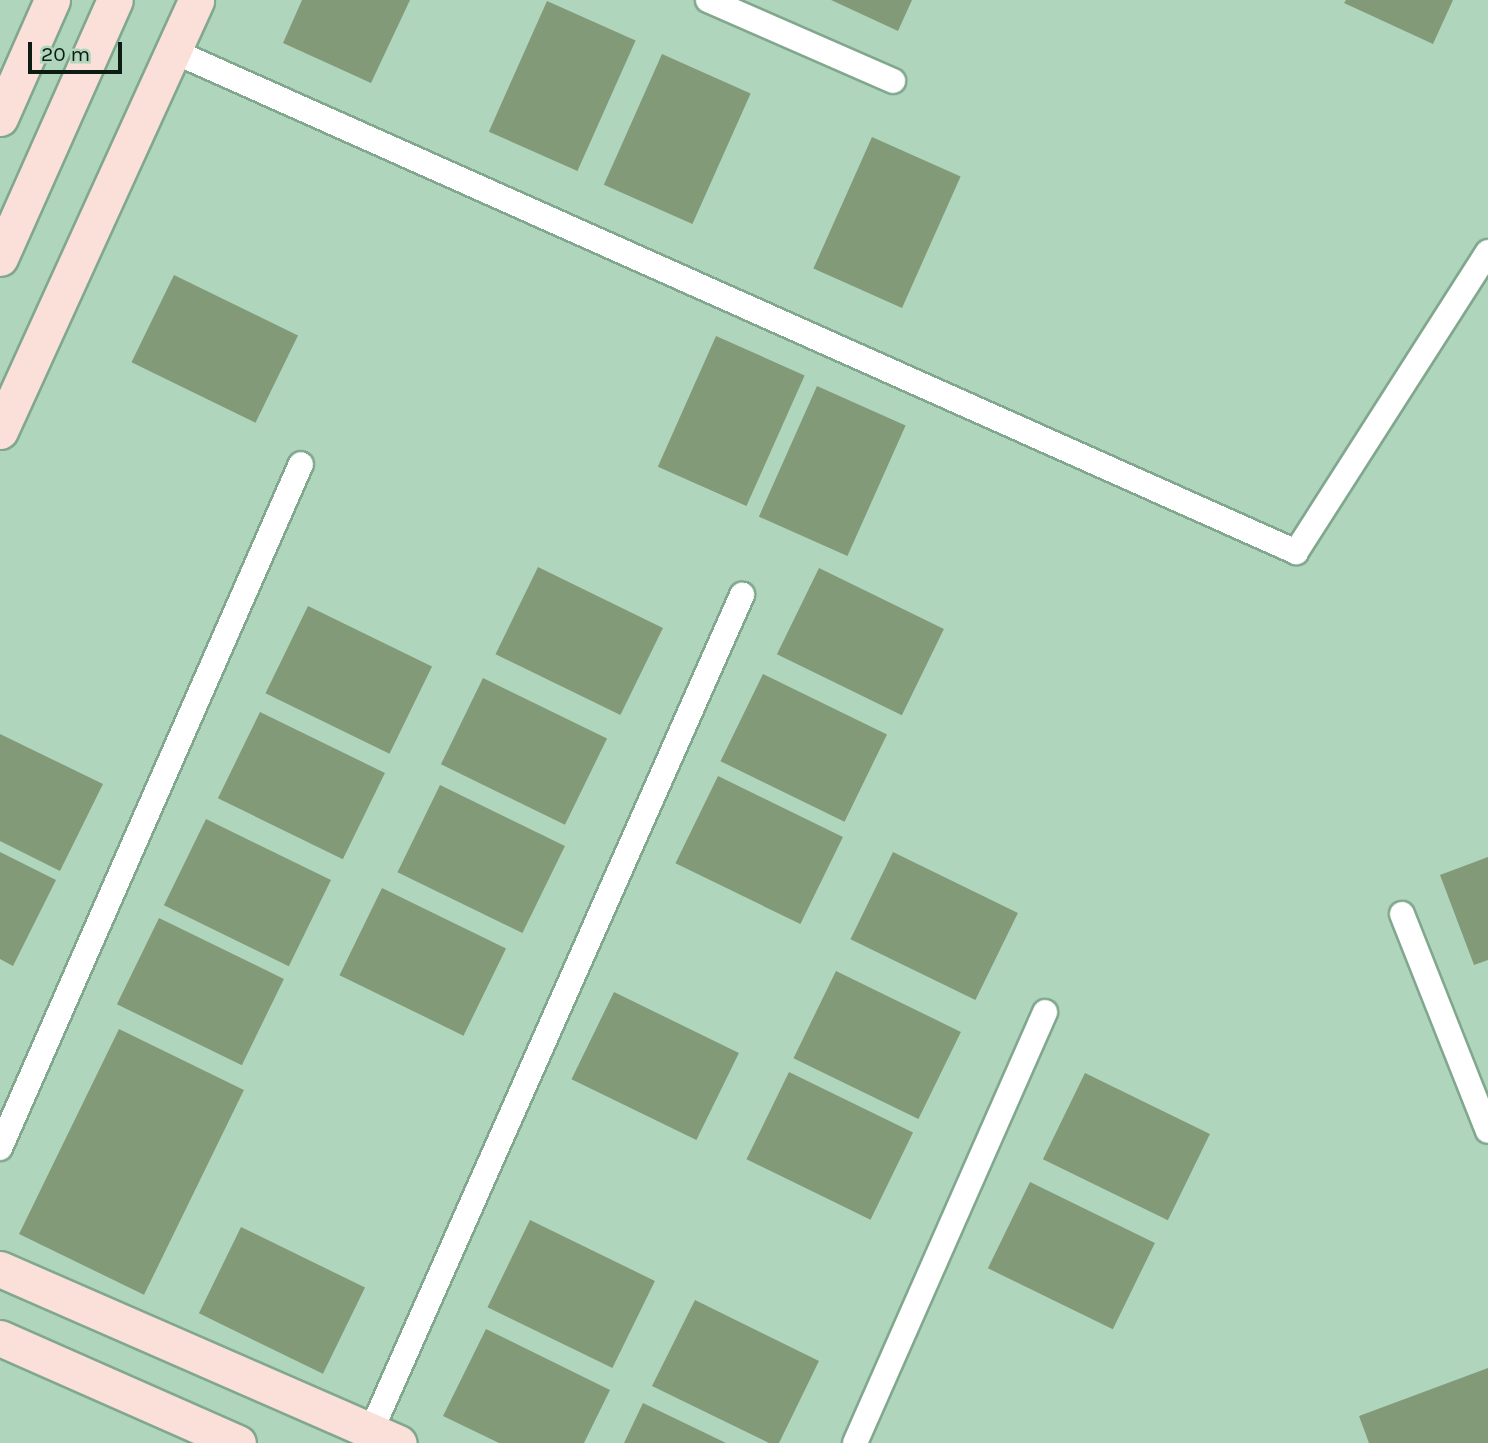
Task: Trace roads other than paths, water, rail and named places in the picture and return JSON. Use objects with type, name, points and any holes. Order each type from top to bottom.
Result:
[{"type":"street","points":[[0,118],[52,0]]},
{"type":"street","points":[[0,258],[115,0]]},
{"type":"street","points":[[0,431],[196,0]]},
{"type":"street","points":[[708,0],[893,81]]},
{"type":"street","points":[[173,51],[1296,552],[1488,252]]},
{"type":"street","points":[[0,1148],[301,464]]},
{"type":"street","points":[[0,1269],[385,1437],[742,595]]},
{"type":"street","points":[[1402,914],[1488,1131]]},
{"type":"street","points":[[855,1443],[1045,1012]]},
{"type":"street","points":[[0,1338],[238,1443]]}]
